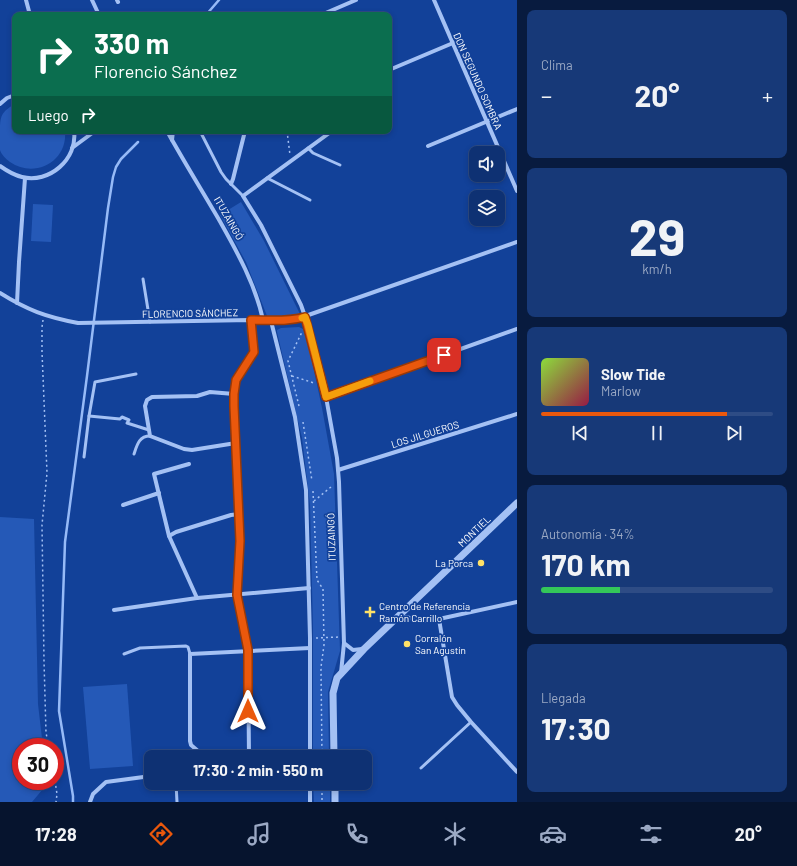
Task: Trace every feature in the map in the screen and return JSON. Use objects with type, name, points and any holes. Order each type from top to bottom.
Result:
[{"type":"street","points":[[26,0],[29,12]]},
{"type":"street","points":[[92,0],[98,12]]},
{"type":"street","points":[[327,12],[356,0]]},
{"type":"street","name":"DON SEGUNDO SOMBRA","points":[[434,0],[517,191]]},
{"type":"street","points":[[392,69],[453,43]]},
{"type":"street","points":[[0,104],[12,96]]},
{"type":"street","points":[[428,146],[517,109]]},
{"type":"street","points":[[0,166],[10,173],[25,178],[35,178],[47,175],[58,168],[67,159],[72,148],[74,134]]},
{"type":"street","points":[[72,148],[91,134]]},
{"type":"street","name":"ITUZAINGÓ","points":[[168,134],[241,259],[260,308],[263,320]]},
{"type":"street","points":[[172,141],[173,134]]},
{"type":"street","points":[[231,184],[234,179],[244,134]]},
{"type":"street","points":[[243,196],[328,134]]},
{"type":"street","points":[[17,303],[25,178]]},
{"type":"street","name":"ITUZAINGÓ","points":[[243,196],[261,225],[297,295],[305,317],[326,397],[338,470],[344,644],[341,674],[335,682],[333,693],[334,750]]},
{"type":"street","name":"FLORENCIO SÁNCHEZ","points":[[0,292],[31,310],[61,320],[78,323],[251,320],[271,321],[297,319],[517,242]]},
{"type":"street","points":[[249,750],[248,650],[237,595],[240,541],[234,394],[238,376],[254,352],[251,320]]},
{"type":"street","points":[[271,321],[294,418],[303,467],[308,512],[310,750]]},
{"type":"street","points":[[326,397],[517,329]]},
{"type":"street","points":[[234,394],[210,392],[197,396],[149,398],[145,402],[145,406],[150,436],[189,450],[236,443]]},
{"type":"street","name":"LOS JILGUEROS","points":[[338,470],[517,414]]},
{"type":"street","points":[[189,464],[154,474],[169,536],[197,598]]},
{"type":"street","points":[[123,505],[159,493]]},
{"type":"street","name":"MONTIEL","points":[[341,674],[364,649],[517,503]]},
{"type":"street","points":[[169,536],[176,532],[231,515],[239,514]]},
{"type":"street","points":[[114,610],[197,598],[309,588]]},
{"type":"street","points":[[400,616],[425,621],[517,602]]},
{"type":"street","points":[[439,619],[452,697],[471,722],[517,772]]},
{"type":"street","points":[[344,644],[352,650],[364,649]]},
{"type":"street","points":[[197,750],[191,745],[190,741],[190,654],[310,648]]},
{"type":"street","points":[[90,802],[93,794],[106,782],[144,777]]},
{"type":"street","points":[[310,790],[310,802]]},
{"type":"street","points":[[334,790],[335,802]]},
{"type":"lane","points":[[202,134],[221,172],[243,196]]},
{"type":"lane","points":[[308,148],[313,153],[340,165]]},
{"type":"lane","points":[[267,178],[310,200]]},
{"type":"lane","points":[[143,279],[150,322]]},
{"type":"lane","points":[[84,457],[95,382],[136,374]]},
{"type":"lane","points":[[89,416],[120,419],[122,417],[129,420],[128,423],[149,430]]},
{"type":"lane","points":[[134,454],[139,441],[145,436],[150,436]]},
{"type":"lane","points":[[124,654],[140,648],[186,646],[188,647],[190,654]]},
{"type":"lane","points":[[420,768],[471,722]]},
{"type":"lane","points":[[176,790],[177,802]]},
{"type":"path","points":[[287,134],[290,161]]},
{"type":"path","points":[[44,315],[42,340],[47,473],[42,525],[47,738]]},
{"type":"path","points":[[292,376],[314,383]]},
{"type":"path","points":[[314,501],[331,487]]},
{"type":"path","points":[[310,638],[335,638],[344,636]]},
{"type":"path","points":[[56,790],[56,802]]},
{"type":"path","points":[[322,790],[322,802]]},
{"type":"shaded area","points":[[12,106],[12,134],[65,134],[61,151],[55,159],[39,168],[29,169],[19,167],[8,161],[0,150],[1,118]]},
{"type":"shaded area","points":[[241,202],[264,241],[300,314],[298,317],[271,319],[267,316],[246,262],[220,215]]},
{"type":"shaded area","points":[[33,204],[53,205],[51,242],[31,241]]},
{"type":"shaded area","points":[[299,327],[303,329],[308,343],[322,408],[334,474],[340,651],[328,692],[329,750],[313,750],[313,629],[310,505],[302,438],[277,332],[277,330],[281,328]]},
{"type":"shaded area","points":[[0,517],[34,519],[38,704],[42,738],[12,738],[12,790],[42,790],[32,802],[0,802]]},
{"type":"shaded area","points":[[127,684],[133,766],[90,769],[83,687]]},
{"type":"shaded area","points":[[313,790],[330,790],[330,802],[314,802]]},
{"type":"waterway","points":[[209,12],[219,0]]},
{"type":"waterway","points":[[73,802],[59,711],[65,542],[113,177],[116,167],[121,159],[138,142]]},
{"type":"slow traffic","points":[[302,318],[305,317],[308,325],[326,397],[370,381]]},
{"type":"place","name":"La Porca","points":[[481,563]]},
{"type":"place","name":"Centro de Referencia Ramón Carrillo","points":[[370,612]]},
{"type":"place","name":"Corralón San Agustín","points":[[407,644]]},
{"type":"route","points":[[248,711],[248,650],[237,595],[240,541],[234,394],[236,380],[254,352],[251,320],[271,321],[305,317],[326,397],[444,355]]}]
